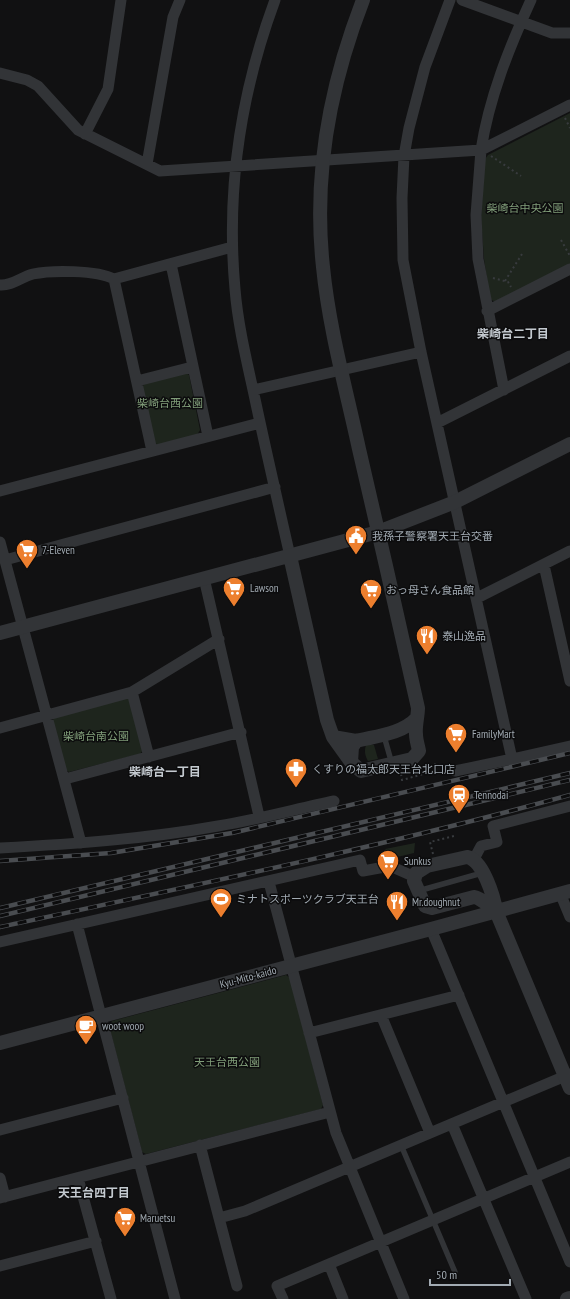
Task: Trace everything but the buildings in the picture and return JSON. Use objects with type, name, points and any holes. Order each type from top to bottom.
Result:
[{"type":"street","points":[[85,134],[108,89],[120,0]]},
{"type":"street","points":[[147,164],[173,17],[180,0]]},
{"type":"street","points":[[275,0],[263,31],[248,84],[240,129],[236,167],[232,247],[235,289],[242,345],[327,720],[333,737],[351,762],[361,771],[396,769],[416,757],[419,751],[416,734],[418,708],[342,370],[327,301],[322,267],[320,189],[326,126],[350,34],[363,0]]},
{"type":"street","points":[[450,0],[423,74],[409,128],[404,156],[401,230],[403,260],[421,352],[512,759]]},
{"type":"street","points":[[462,0],[521,23],[552,33],[570,33]]},
{"type":"street","points":[[504,390],[481,278],[478,259],[476,215],[482,150],[493,98],[531,0]]},
{"type":"street","points":[[0,73],[27,80],[38,86],[78,130],[160,171],[482,150],[570,105]]},
{"type":"street","points":[[0,285],[5,285],[33,274],[75,272],[105,274],[114,279],[232,247]]},
{"type":"street","points":[[171,264],[208,436]]},
{"type":"street","points":[[487,311],[570,269]]},
{"type":"street","points":[[114,279],[152,451]]},
{"type":"street","points":[[253,390],[421,352]]},
{"type":"street","points":[[437,423],[570,356]]},
{"type":"street","points":[[137,381],[192,367]]},
{"type":"street","points":[[0,491],[260,423]]},
{"type":"street","points":[[0,633],[378,532],[455,502],[570,444]]},
{"type":"street","points":[[5,560],[275,487]]},
{"type":"street","points":[[0,542],[81,843]]},
{"type":"street","points":[[477,598],[570,551]]},
{"type":"street","points":[[544,565],[570,681]]},
{"type":"street","points":[[204,578],[259,816]]},
{"type":"street","points":[[0,728],[132,692],[219,640]]},
{"type":"street","points":[[132,692],[149,757]]},
{"type":"street","points":[[333,737],[356,741],[401,729],[412,724],[417,718]]},
{"type":"street","points":[[401,729],[412,730],[416,734]]},
{"type":"street","points":[[65,779],[240,732]]},
{"type":"street","points":[[351,762],[350,754],[356,741]]},
{"type":"street","points":[[455,771],[570,746]]},
{"type":"street","points":[[0,848],[117,840],[204,828],[334,801]]},
{"type":"street","points":[[474,859],[481,846],[497,842],[493,826],[570,806]]},
{"type":"street","points":[[219,1218],[245,1211],[503,1102],[568,1080],[496,911],[494,897],[474,859],[467,856],[427,866],[416,873],[415,877],[418,891],[423,903],[428,908],[474,897],[480,899],[484,904],[496,911]]},
{"type":"street","points":[[0,942],[269,882],[360,860],[364,871],[390,866],[415,877]]},
{"type":"street","points":[[269,882],[336,1133],[404,1299]]},
{"type":"street","points":[[565,892],[570,917]]},
{"type":"street","name":"Kyu-Mito-kaido","points":[[0,1043],[431,930],[565,892]]},
{"type":"street","points":[[77,924],[175,1299]]},
{"type":"street","points":[[431,930],[570,1262]]},
{"type":"street","points":[[310,1033],[459,995]]},
{"type":"street","points":[[381,1015],[430,1133]]},
{"type":"street","points":[[0,1130],[123,1098]]},
{"type":"street","points":[[0,1178],[3,1197],[330,1112]]},
{"type":"street","points":[[452,1124],[526,1299]]},
{"type":"street","points":[[200,1145],[237,1286]]},
{"type":"street","points":[[283,1299],[277,1286],[570,1162]]},
{"type":"street","points":[[78,1178],[111,1299]]},
{"type":"street","points":[[0,1266],[96,1241]]},
{"type":"street","points":[[329,1264],[343,1299]]},
{"type":"lane","points":[[384,734],[396,769]]},
{"type":"lane","points":[[418,891],[482,873]]},
{"type":"lane","points":[[401,1145],[455,1272]]},
{"type":"path","points":[[482,150],[521,176]]},
{"type":"path","points":[[561,240],[570,256]]},
{"type":"path","points":[[505,281],[522,254]]},
{"type":"path","points":[[481,278],[508,282],[518,296]]},
{"type":"path","points":[[396,769],[402,780],[438,770]]},
{"type":"path","points":[[434,855],[430,842],[454,836]]},
{"type":"green space","name":"柴崎台中央公園","points":[[570,113],[570,264],[495,302],[490,299],[484,259],[481,217],[485,159],[488,155]]},
{"type":"green space","name":"柴崎台西公園","points":[[184,372],[189,375],[200,430],[197,435],[158,445],[154,442],[142,388],[145,382]]},
{"type":"green space","name":"柴崎台南公園","points":[[126,698],[130,700],[143,750],[140,754],[69,772],[66,770],[52,721],[55,717]]},
{"type":"green space","points":[[366,745],[374,745],[378,759],[368,761],[365,753],[365,747]]},
{"type":"green space","points":[[415,843],[414,853],[393,858],[385,849]]},
{"type":"green space","name":"天王台西公園","points":[[286,975],[290,978],[323,1105],[321,1109],[146,1154],[142,1152],[109,1026],[112,1021]]},
{"type":"railway","points":[[0,861],[111,853],[232,833],[570,753]]},
{"type":"railway","points":[[0,908],[570,773]]},
{"type":"railway","points":[[0,916],[570,780]]},
{"type":"railway","points":[[0,927],[357,849],[570,795]]},
{"type":"place","name":"我孫子警察署天王台交番","points":[[356,556]]},
{"type":"place","name":"7-Eleven","points":[[27,570]]},
{"type":"place","name":"Lawson","points":[[234,608]]},
{"type":"place","name":"おっ母さん食品館","points":[[371,610]]},
{"type":"place","name":"泰山逸品","points":[[427,656]]},
{"type":"place","name":"FamilyMart","points":[[456,754]]},
{"type":"place","name":"くすりの福太郎天王台北口店","points":[[296,788]]},
{"type":"place","name":"Tennodai","points":[[459,814]]},
{"type":"place","name":"Sunkus","points":[[388,880]]},
{"type":"place","name":"ミナトスポーツクラブ天王台","points":[[221,918]]},
{"type":"place","name":"Mr.doughnut","points":[[397,922]]},
{"type":"place","name":"woot woop","points":[[86,1046]]},
{"type":"place","name":"Maruetsu","points":[[125,1238]]},
{"type":"district","name":"柴崎台二丁目","points":[[513,334]]},
{"type":"district","name":"柴崎台一丁目","points":[[165,772]]},
{"type":"district","name":"天王台四丁目","points":[[94,1193]]}]
